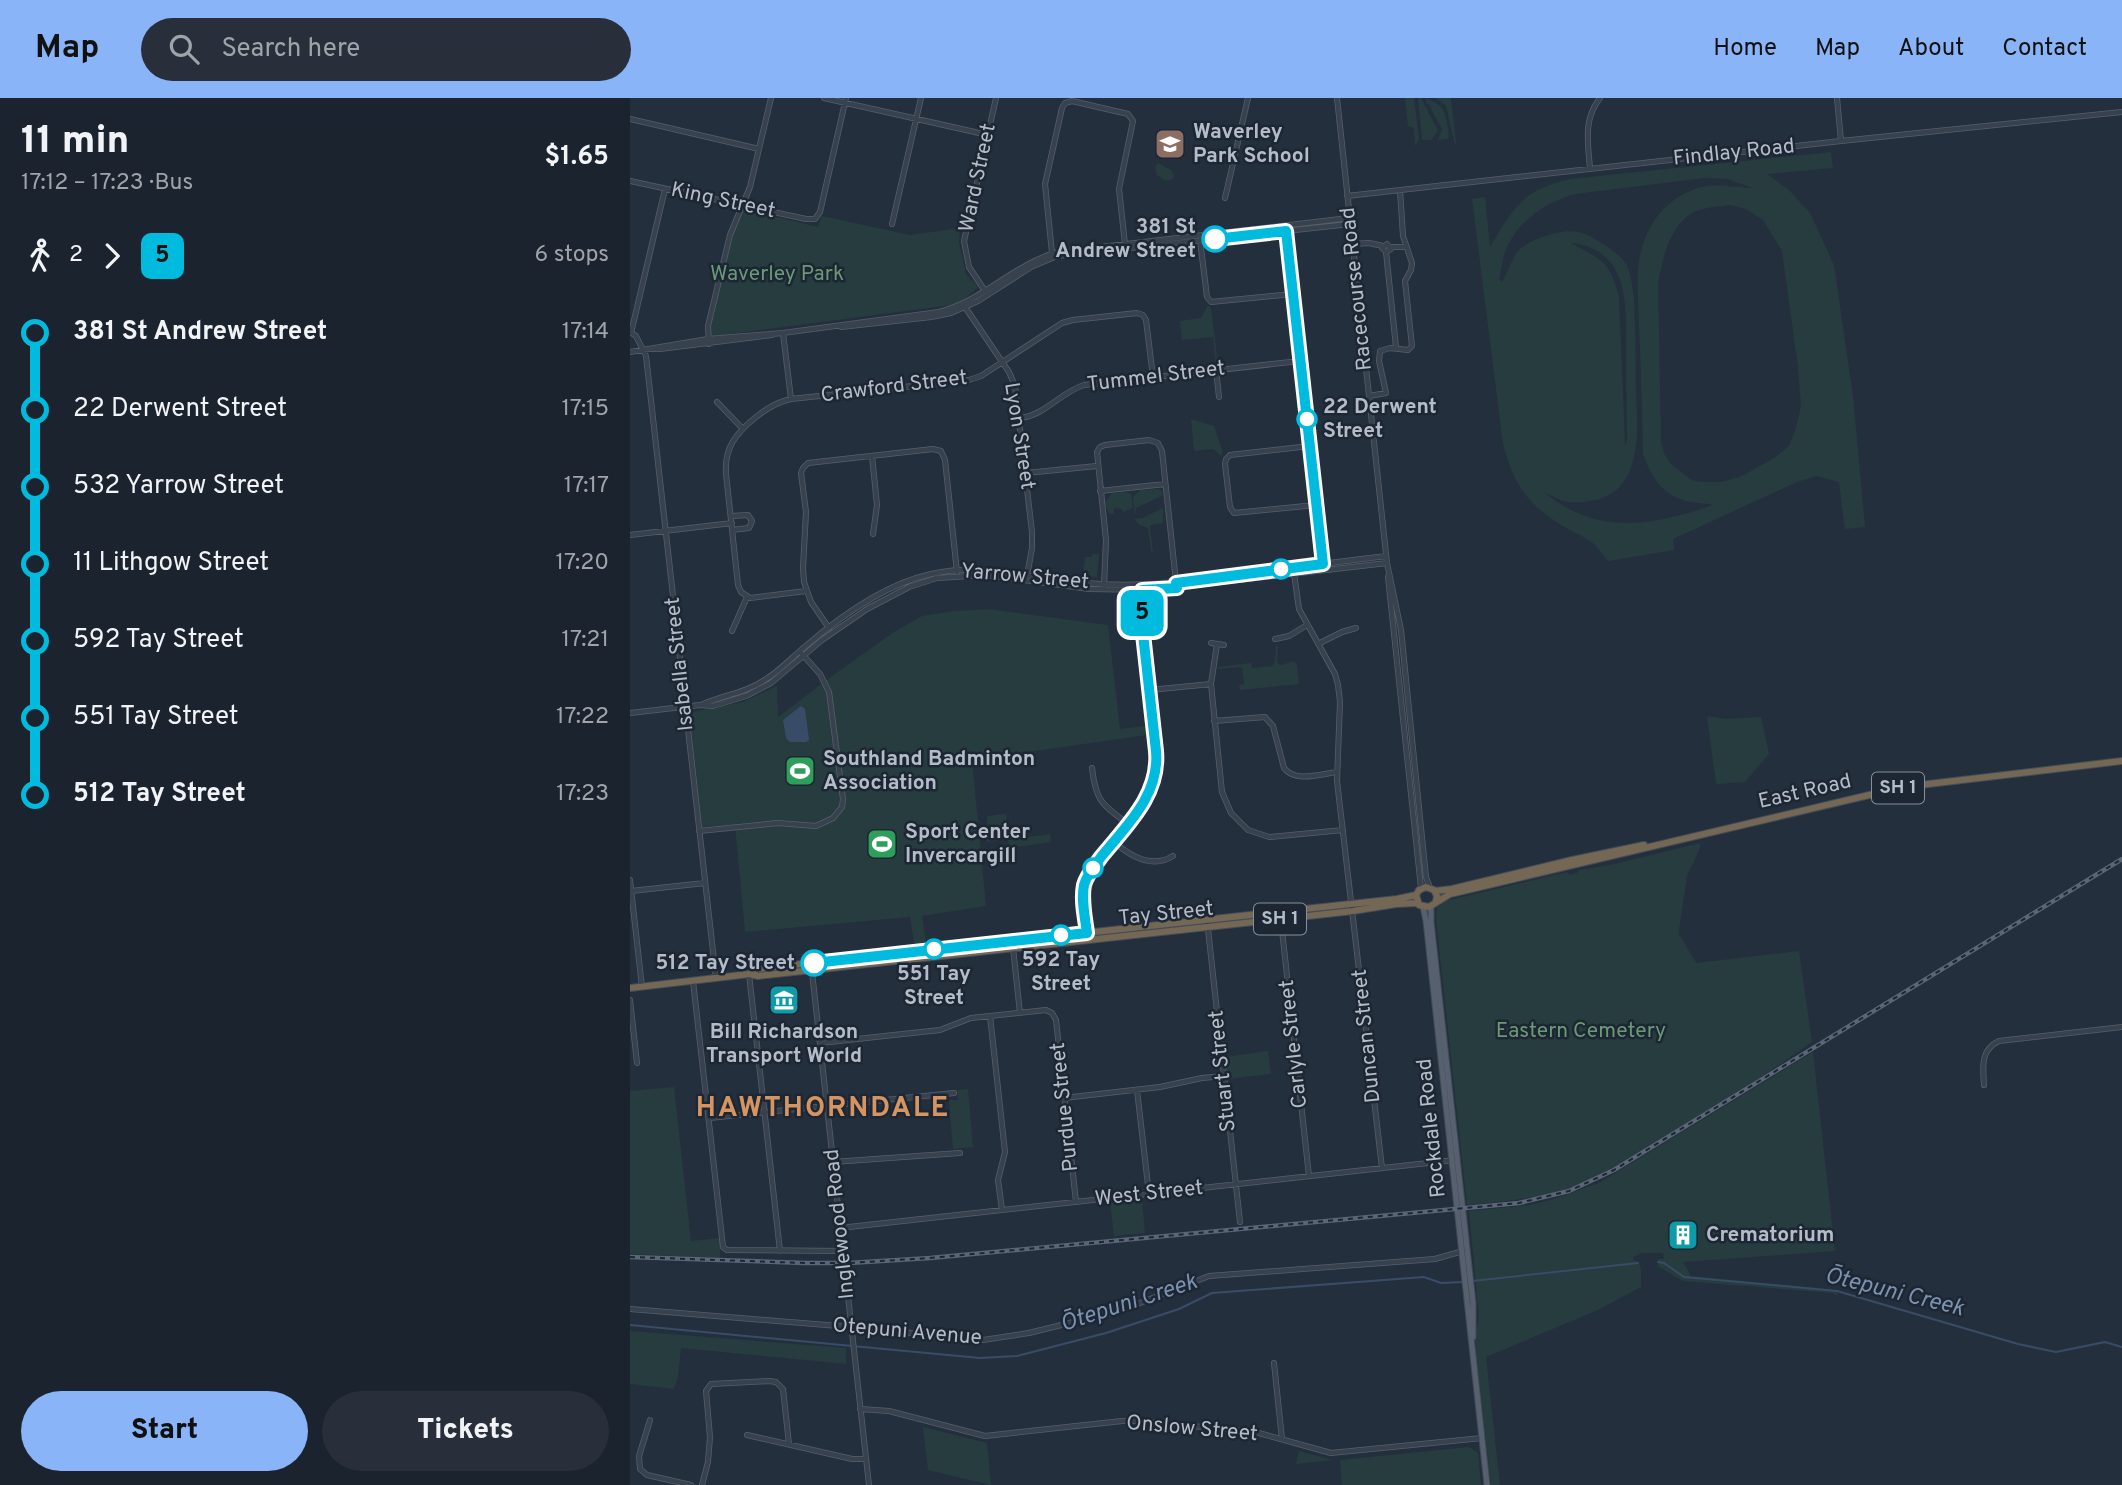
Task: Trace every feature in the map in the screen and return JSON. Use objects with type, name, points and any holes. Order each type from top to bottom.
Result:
[{"type":"highway","name":"East Road","points":[[1433,890],[1451,889],[1606,852],[1663,844],[1917,785],[2122,761]]},
{"type":"highway","name":"East Road","points":[[1434,904],[1450,894],[1663,844]]},
{"type":"highway","name":"SH 1","points":[[1419,892],[1433,890]]},
{"type":"highway","points":[[1433,890],[1434,904]]},
{"type":"highway","points":[[1419,892],[1420,905]]},
{"type":"highway","name":"Tay Street","points":[[1352,908],[1403,899],[1419,892]]},
{"type":"highway","name":"Tay Street","points":[[630,988],[750,974],[758,976],[812,966],[1280,915],[1404,903],[1420,905]]},
{"type":"highway","name":"SH 1","points":[[1420,905],[1434,904]]},
{"type":"main road","name":"Rockdale Road","points":[[1434,904],[1431,922],[1443,1061]]},
{"type":"main road","name":"Rockdale Road","points":[[1420,905],[1426,921],[1467,1282],[1473,1309],[1472,1347],[1487,1485]]},
{"type":"street","points":[[709,341],[708,326],[730,235],[750,187],[771,98]]},
{"type":"street","points":[[824,98],[845,100],[988,135]]},
{"type":"street","points":[[892,224],[921,98]]},
{"type":"street","name":"Ward Street","points":[[986,293],[969,267],[964,241],[996,98]]},
{"type":"street","points":[[1225,198],[1248,98]]},
{"type":"street","name":"Racecourse Road","points":[[1337,98],[1387,555],[1419,892]]},
{"type":"street","points":[[1590,169],[1587,125],[1600,98]]},
{"type":"street","points":[[1837,98],[1841,141]]},
{"type":"street","name":"King Street","points":[[630,181],[815,219],[819,214],[845,100]]},
{"type":"street","points":[[1053,256],[1045,184],[1062,108],[1065,103],[1072,101],[1124,113],[1132,118],[1133,127],[1119,188],[1125,246]]},
{"type":"street","name":"Findlay Road","points":[[1347,196],[2122,112]]},
{"type":"street","points":[[630,119],[759,149]]},
{"type":"street","points":[[644,350],[631,332],[665,189]]},
{"type":"street","points":[[1369,396],[1386,393],[1379,354],[1385,348],[1408,350],[1412,346],[1405,281],[1412,263],[1402,236],[1400,190]]},
{"type":"street","points":[[630,352],[931,317],[965,306],[1053,256],[1349,221]]},
{"type":"street","points":[[1285,229],[1323,567]]},
{"type":"street","points":[[1200,238],[1207,297],[1210,301],[1214,303],[1293,294]]},
{"type":"street","points":[[1352,244],[1369,243],[1383,246],[1383,249],[1406,247]]},
{"type":"street","points":[[1389,249],[1396,347]]},
{"type":"street","name":"Lyon Street","points":[[965,306],[1015,386],[1032,536],[1027,578]]},
{"type":"street","name":"Crawford Street","points":[[747,597],[738,585],[726,458],[731,442],[742,428],[770,406],[791,399],[969,380],[981,376],[1062,323],[1136,313],[1143,315],[1147,323],[1153,377]]},
{"type":"street","points":[[783,333],[791,399]]},
{"type":"street","name":"Isabella Street","points":[[644,350],[716,978]]},
{"type":"street","name":"Tummel Street","points":[[1020,418],[1032,416],[1079,386],[1300,360]]},
{"type":"street","points":[[1216,370],[1219,397]]},
{"type":"street","points":[[717,402],[742,428]]},
{"type":"street","points":[[1104,587],[1106,540],[1097,452],[1102,446],[1155,441],[1162,451],[1177,585]]},
{"type":"street","points":[[1310,446],[1230,455],[1225,464],[1230,507],[1234,513],[1316,505]]},
{"type":"street","points":[[830,629],[806,591],[803,568],[806,512],[803,468],[812,462],[933,449],[941,452],[945,460],[957,573]]},
{"type":"street","points":[[872,456],[877,505],[873,534]]},
{"type":"street","points":[[1026,474],[1097,466]]},
{"type":"street","points":[[1100,491],[1165,484]]},
{"type":"street","points":[[731,516],[748,515],[752,521],[749,528],[732,530]]},
{"type":"street","points":[[630,535],[732,523]]},
{"type":"street","name":"Yarrow Street","points":[[630,713],[701,705],[758,684],[868,601],[908,581],[931,574],[985,569],[1027,578],[1104,587],[1142,588],[1294,571],[1387,555]]},
{"type":"street","name":"Racecourse Road","points":[[1387,563],[1396,601],[1404,663],[1426,877],[1433,890]]},
{"type":"street","name":"Yarrow Street","points":[[1323,567],[1387,563]]},
{"type":"street","name":"Duncan Street","points":[[1294,571],[1298,607],[1338,685],[1340,710],[1337,772],[1382,1168]]},
{"type":"street","points":[[1087,936],[1083,900],[1085,882],[1093,867],[1149,794],[1156,769],[1143,634],[1142,588]]},
{"type":"street","points":[[732,631],[747,597],[758,598],[806,591]]},
{"type":"street","points":[[1275,639],[1289,636],[1307,625]]},
{"type":"street","points":[[1318,645],[1356,628]]},
{"type":"street","points":[[1211,643],[1221,645],[1211,684],[1223,795],[1228,809],[1239,823],[1252,832],[1269,837],[1343,830]]},
{"type":"street","points":[[699,831],[778,823],[816,826],[828,822],[841,809],[843,799],[830,692],[822,677],[802,653]]},
{"type":"street","points":[[1397,663],[1404,663]]},
{"type":"street","points":[[1150,690],[1211,684]]},
{"type":"street","points":[[1214,721],[1265,717],[1272,723],[1287,773],[1299,776],[1337,772]]},
{"type":"street","points":[[1092,768],[1097,797],[1128,824]]},
{"type":"street","points":[[1114,842],[1132,855],[1145,860],[1159,861],[1172,856]]},
{"type":"street","points":[[630,880],[642,987]]},
{"type":"street","points":[[631,891],[705,883]]},
{"type":"street","name":"Carlyle Street","points":[[1280,915],[1309,1176]]},
{"type":"street","name":"Stuart Street","points":[[1208,923],[1240,1222]]},
{"type":"street","points":[[820,1043],[940,1030],[967,1019],[1020,1013],[1012,945]]},
{"type":"street","name":"Inglewood Road","points":[[812,966],[869,1485]]},
{"type":"street","points":[[750,974],[779,1251]]},
{"type":"street","points":[[694,981],[722,1245],[727,1250],[843,1251]]},
{"type":"street","points":[[630,1000],[637,1063]]},
{"type":"street","name":"Purdue Street","points":[[1020,1013],[1046,1010],[1052,1013],[1056,1020],[1076,1202]]},
{"type":"street","points":[[990,1016],[1005,1152],[998,1180],[1002,1210]]},
{"type":"street","points":[[1984,1085],[1985,1054],[1988,1048],[1999,1041],[2122,1027]]},
{"type":"street","points":[[1064,1098],[1224,1076]]},
{"type":"street","points":[[1137,1090],[1149,1194]]},
{"type":"street","points":[[709,1118],[954,1093]]},
{"type":"street","points":[[833,1162],[960,1153]]},
{"type":"street","name":"West Street","points":[[840,1228],[1454,1161]]},
{"type":"street","name":"Otepuni Avenue","points":[[630,1309],[983,1340],[1029,1333],[1122,1310],[1209,1276],[1435,1259],[1464,1251]]},
{"type":"street","points":[[1274,1363],[1282,1439]]},
{"type":"street","points":[[702,1485],[708,1462],[710,1437],[706,1391],[711,1384],[770,1381],[781,1385],[789,1444]]},
{"type":"street","name":"Onslow Street","points":[[860,1409],[889,1411],[985,1436],[1140,1421],[1243,1430],[1337,1454],[1482,1438]]},
{"type":"street","points":[[650,1420],[639,1456],[639,1466],[647,1475],[691,1485]]},
{"type":"street","points":[[747,1435],[852,1459],[866,1459]]},
{"type":"street","points":[[660,1485],[661,1479]]},
{"type":"green space","points":[[1405,98],[1414,98],[1419,139],[1416,145],[1414,128],[1408,126]]},
{"type":"green space","points":[[1418,98],[1421,98],[1438,131],[1431,140],[1422,140]]},
{"type":"green space","points":[[1425,98],[1442,108],[1446,116],[1448,139],[1438,140],[1442,129]]},
{"type":"green space","points":[[1436,98],[1451,98],[1455,145],[1446,106]]},
{"type":"green space","points":[[1831,152],[1833,168],[1767,174],[1789,190],[1810,213],[1834,265],[1853,396],[1865,527],[1845,529],[1839,482],[1817,476],[1797,482],[1673,539],[1674,550],[1608,561],[1594,544],[1552,519],[1526,495],[1510,467],[1503,444],[1472,199],[1485,197],[1490,247],[1521,202],[1541,189],[1570,179]],"holes":[[[1704,178],[1727,179],[1753,188],[1709,186],[1695,189],[1675,199],[1654,221],[1644,240],[1639,260],[1643,454],[1658,483],[1670,494],[1686,501],[1713,505],[1669,518],[1626,523],[1585,516],[1565,507],[1545,493],[1570,502],[1594,500],[1612,493],[1624,482],[1636,449],[1634,297],[1630,273],[1624,261],[1587,235],[1568,231],[1525,245],[1515,256],[1502,282],[1499,279],[1505,252],[1524,222],[1542,208],[1575,194]],[[1730,205],[1746,209],[1763,220],[1782,251],[1801,406],[1789,446],[1774,458],[1742,476],[1721,482],[1699,482],[1690,479],[1670,463],[1661,442],[1658,283],[1669,242],[1680,224],[1696,211]],[[1571,243],[1589,247],[1605,257],[1613,266],[1622,287],[1626,322],[1625,445],[1619,296],[1607,268],[1597,258]]]},
{"type":"green space","points":[[1158,163],[1171,170],[1174,176],[1171,180],[1164,180],[1157,175],[1155,167]]},
{"type":"green space","name":"Waverley Park","points":[[739,208],[818,227],[822,216],[910,235],[960,228],[959,242],[966,274],[978,287],[960,303],[952,305],[706,337]]},
{"type":"green space","points":[[1208,305],[1211,308],[1218,365],[1213,337],[1182,340],[1180,321],[1201,318]]},
{"type":"green space","points":[[1191,419],[1214,426],[1223,452],[1221,456],[1213,449],[1194,451]]},
{"type":"green space","points":[[1140,490],[1162,491],[1162,496],[1136,508],[1135,515],[1133,497]]},
{"type":"green space","points":[[1112,493],[1131,494],[1133,508],[1123,512],[1122,509],[1114,508],[1114,514],[1109,514],[1105,503]]},
{"type":"green space","points":[[1163,508],[1163,523],[1150,527],[1151,552],[1148,528],[1134,519]]},
{"type":"green space","points":[[1093,554],[1099,554],[1097,577],[1083,576],[1085,557],[1091,557]]},
{"type":"green space","points":[[987,609],[1108,625],[1120,729],[1152,725],[1154,734],[972,760],[986,906],[922,916],[927,948],[915,948],[910,917],[745,932],[735,825],[702,827],[688,713],[743,702],[777,686],[778,717],[894,632],[922,616]]},
{"type":"green space","points":[[1276,646],[1277,663],[1281,665],[1294,661],[1297,665],[1299,684],[1240,690],[1239,685],[1244,684],[1242,668],[1218,669],[1251,663],[1252,668],[1272,666],[1275,662]]},
{"type":"green space","points":[[1707,716],[1725,719],[1761,717],[1769,754],[1745,782],[1716,784]]},
{"type":"green space","points":[[1006,814],[1007,824],[1002,825],[1004,840],[987,842],[987,816]]},
{"type":"green space","points":[[1050,834],[1051,842],[1009,848],[1008,840]]},
{"type":"green space","name":"Eastern Cemetery","points":[[1700,843],[1687,876],[1679,934],[1696,963],[1799,951],[1812,1042],[1753,1083],[1596,1178],[1548,1194],[1467,1205],[1436,920],[1437,908],[1446,901],[1567,872],[1570,875],[1579,870]]},
{"type":"green space","points":[[1268,1051],[1271,1074],[1227,1079],[1224,1057]]},
{"type":"green space","points":[[1813,1052],[1835,1251],[1683,1262],[1691,1276],[1837,1290],[1838,1296],[1832,1293],[1683,1281],[1658,1266],[1658,1259],[1664,1259],[1663,1253],[1641,1253],[1633,1257],[1633,1260],[1639,1262],[1641,1287],[1598,1310],[1486,1357],[1500,1485],[1491,1485],[1475,1339],[1479,1316],[1469,1211],[1531,1205],[1599,1183]]},
{"type":"green space","points":[[674,1087],[691,1241],[720,1238],[720,1258],[630,1254],[630,1091]]},
{"type":"green space","points":[[968,1089],[973,1147],[953,1149],[949,1100],[958,1100],[957,1090]]},
{"type":"green space","points":[[1142,1199],[1145,1233],[1114,1236],[1110,1202]]},
{"type":"green space","points":[[630,1331],[846,1348],[846,1364],[681,1348],[674,1389],[630,1384]]},
{"type":"green space","points":[[923,1427],[987,1443],[991,1485],[928,1470]]},
{"type":"green space","points":[[1469,1447],[1478,1453],[1481,1485],[1342,1485],[1340,1460]]},
{"type":"green space","points":[[1299,1451],[1333,1460],[1296,1464]]},
{"type":"water","points":[[801,706],[805,709],[809,740],[790,742],[786,738],[783,720]]},
{"type":"waterway","name":"Ōtepuni Creek","points":[[1658,1262],[1664,1263],[1684,1277],[1837,1291],[2018,1344],[2056,1352],[2105,1342],[2122,1347]]},
{"type":"waterway","name":"Ōtepuni Creek","points":[[1472,1281],[1638,1263]]},
{"type":"waterway","name":"Ōtepuni Creek","points":[[630,1325],[980,1358],[1017,1356],[1106,1333],[1179,1309],[1212,1293],[1424,1277],[1441,1283],[1463,1282]]},
{"type":"railway","points":[[630,1257],[805,1263],[930,1258],[1519,1203],[1569,1191],[1614,1170],[2122,859]]},
{"type":"bus line","name":"5","points":[[814,963],[1087,933],[1083,894],[1087,877],[1142,806],[1152,787],[1156,769],[1143,634],[1142,590],[1177,588],[1176,583],[1323,564],[1286,231],[1215,239]]},
{"type":"place","name":"Waverley Park School","points":[[1170,144]]},
{"type":"place","name":"381 St Andrew Street","points":[[1215,239]]},
{"type":"place","name":"22 Derwent Street","points":[[1307,419]]},
{"type":"place","name":"Southland Badminton Association","points":[[800,771]]},
{"type":"place","name":"Sport Center Invercargill","points":[[882,844]]},
{"type":"place","name":"592 Tay Street","points":[[1061,935]]},
{"type":"place","name":"551 Tay Street","points":[[934,949]]},
{"type":"place","name":"512 Tay Street","points":[[814,963]]},
{"type":"place","name":"Bill Richardson Transport World","points":[[784,1000]]},
{"type":"place","name":"Crematorium","points":[[1683,1235]]},
{"type":"district","name":"HAWTHORNDALE","points":[[823,1109]]}]
